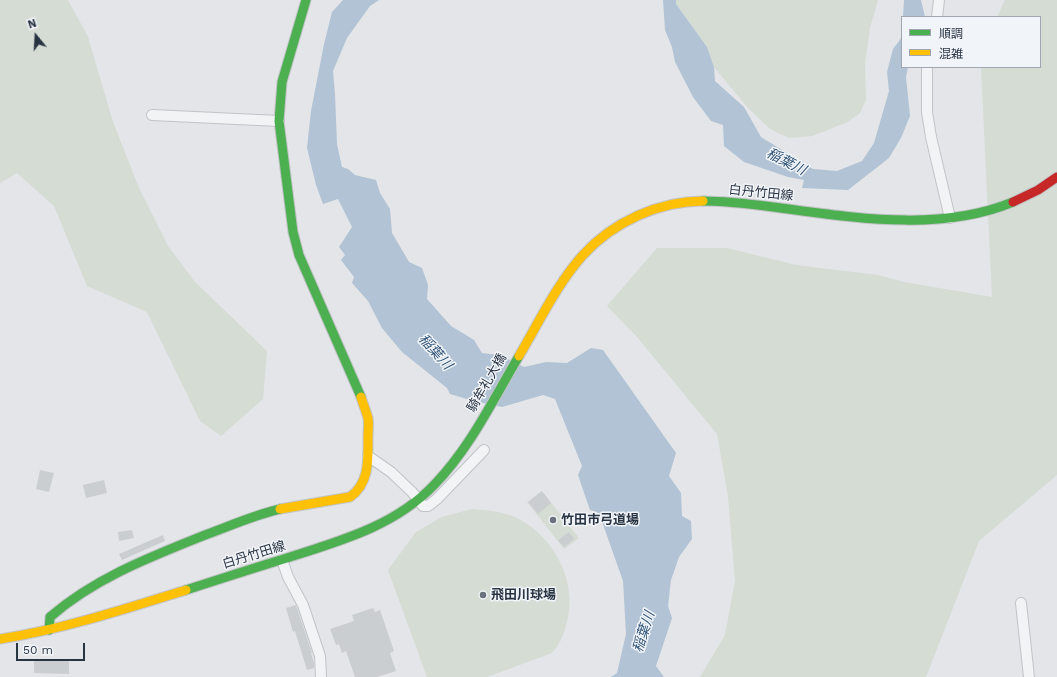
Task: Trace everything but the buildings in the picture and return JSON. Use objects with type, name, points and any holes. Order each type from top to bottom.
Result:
[{"type":"main road","points":[[49,630],[50,617],[73,597],[132,566],[180,545],[273,510],[352,496],[364,481],[368,456],[368,419],[299,255],[293,232],[283,159],[279,121],[282,82],[306,0]]},
{"type":"main road","name":"白丹竹田線","points":[[520,352],[562,283],[585,253],[599,240],[625,222],[641,214],[673,204],[708,201],[743,203],[878,218],[950,218],[975,214],[1004,205],[1026,196],[1057,177]]},
{"type":"main road","name":"騎牟礼大橋","points":[[476,427],[520,352]]},
{"type":"main road","name":"白丹竹田線","points":[[0,639],[27,636],[98,617],[342,541],[369,531],[396,517],[418,500],[445,473],[462,451],[476,427]]},
{"type":"street","points":[[937,16],[939,0]]},
{"type":"street","points":[[927,68],[927,112],[931,137],[950,218]]},
{"type":"street","points":[[152,115],[279,121]]},
{"type":"street","points":[[368,456],[391,472],[412,492],[423,506],[428,506],[433,503],[484,450]]},
{"type":"street","points":[[282,560],[288,577],[303,605],[320,656],[321,677]]},
{"type":"street","points":[[1021,603],[1029,677]]},
{"type":"shaded area","points":[[0,0],[68,0],[88,37],[113,122],[139,188],[168,246],[195,282],[267,351],[263,399],[221,436],[200,421],[147,312],[87,286],[54,206],[17,173],[0,183]]},
{"type":"shaded area","points":[[676,0],[878,0],[870,28],[865,64],[866,100],[860,113],[848,122],[812,136],[789,138],[769,128],[748,108],[714,67],[707,47],[676,4]]},
{"type":"shaded area","points":[[1005,0],[1057,0],[1057,475],[979,541],[926,677],[700,677],[725,635],[735,581],[728,496],[717,434],[637,337],[607,306],[657,248],[727,248],[796,265],[878,275],[904,282],[992,297],[981,68],[1041,68],[1041,16],[997,16]]},
{"type":"shaded area","name":"竹田市弓道場","points":[[542,491],[579,538],[564,549],[527,502]]},
{"type":"shaded area","name":"飛田川球場","points":[[472,509],[496,512],[519,519],[531,527],[552,548],[565,574],[568,588],[570,603],[566,627],[561,640],[552,653],[487,677],[427,677],[388,570],[416,532],[442,517]]},
{"type":"water","name":"稲葉川","points":[[343,0],[379,0],[370,6],[347,38],[333,71],[337,144],[342,167],[348,169],[355,175],[376,180],[380,193],[390,209],[392,233],[409,262],[422,268],[428,285],[427,299],[451,326],[474,340],[482,353],[500,355],[524,367],[546,362],[567,363],[591,348],[603,350],[676,453],[669,476],[681,493],[682,516],[691,521],[692,539],[679,557],[671,580],[668,606],[672,618],[656,666],[664,677],[611,677],[617,673],[626,634],[623,581],[599,513],[590,510],[578,475],[582,466],[555,399],[543,395],[502,407],[450,394],[447,388],[402,352],[382,328],[368,301],[352,283],[354,277],[341,260],[345,255],[339,247],[352,227],[338,199],[323,204],[316,185],[307,148],[311,111],[324,44],[332,12]]},
{"type":"water","name":"稲葉川","points":[[663,0],[676,0],[676,4],[707,47],[714,67],[715,81],[744,107],[761,137],[813,169],[837,171],[862,161],[874,143],[889,91],[887,72],[893,49],[901,38],[901,68],[908,68],[906,77],[910,116],[901,138],[889,158],[848,190],[802,188],[804,180],[788,177],[744,162],[724,146],[723,125],[711,121],[693,97],[675,62],[672,47],[665,30]]},
{"type":"water","points":[[904,0],[921,0],[925,16],[903,16]]},
{"type":"traffic: fast","points":[[306,0],[282,82],[279,121],[293,232],[299,255],[361,397]]},
{"type":"traffic: fast","points":[[703,201],[738,203],[833,215],[894,220],[925,220],[955,217],[984,212],[1013,202]]},
{"type":"traffic: fast","points":[[186,590],[347,538],[384,522],[402,511],[419,499],[447,471],[470,440],[519,356]]},
{"type":"traffic: fast","points":[[49,630],[50,617],[67,603],[104,580],[144,560],[184,543],[251,517],[280,509]]},
{"type":"traffic: slow","points":[[519,356],[565,278],[583,255],[595,243],[623,223],[654,209],[686,202],[703,201]]},
{"type":"traffic: slow","points":[[280,509],[350,497],[357,491],[364,478],[368,462],[368,418],[361,397]]},
{"type":"traffic: slow","points":[[0,639],[71,624],[186,590]]},
{"type":"traffic: jam","points":[[1013,202],[1038,190],[1057,177]]},
{"type":"place","name":"竹田市弓道場","points":[[553,520]]},
{"type":"place","name":"飛田川球場","points":[[483,595]]}]
